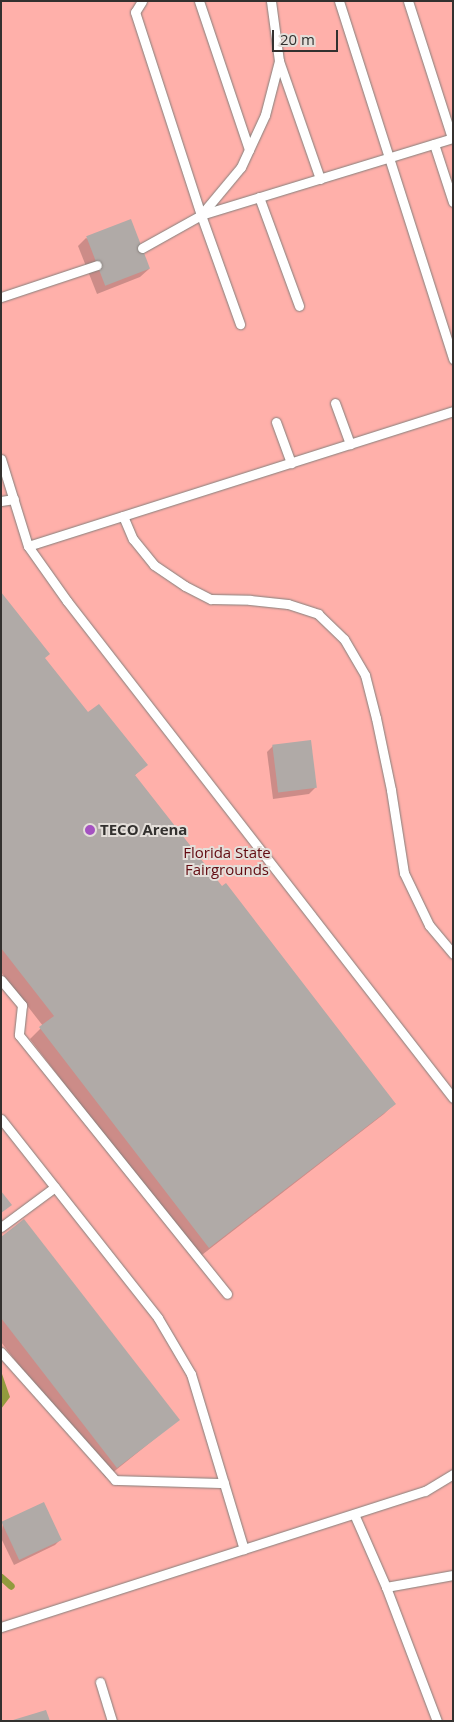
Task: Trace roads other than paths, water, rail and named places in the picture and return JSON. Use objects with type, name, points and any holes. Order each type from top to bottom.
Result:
[{"type":"lane","points":[[142,1],[135,12],[201,215],[240,324]]},
{"type":"lane","points":[[199,1],[249,150]]},
{"type":"lane","points":[[271,1],[279,61],[320,179]]},
{"type":"lane","points":[[339,1],[453,359]]},
{"type":"lane","points":[[142,248],[201,215],[452,138],[408,1]]},
{"type":"lane","points":[[201,215],[241,168],[265,115],[279,61]]},
{"type":"lane","points":[[434,144],[453,202]]},
{"type":"lane","points":[[259,198],[299,306]]},
{"type":"lane","points":[[1,298],[97,265]]},
{"type":"lane","points":[[335,403],[350,444]]},
{"type":"lane","points":[[28,546],[453,411]]},
{"type":"lane","points":[[276,422],[291,463]]},
{"type":"lane","points":[[1,459],[28,546],[67,601],[453,1098]]},
{"type":"lane","points":[[1,501],[14,500]]},
{"type":"lane","points":[[123,516],[133,539],[154,565],[185,586],[211,599],[250,600],[288,604],[318,614],[344,639],[365,674],[391,790],[404,873],[429,925],[453,954]]},
{"type":"lane","points":[[1,980],[22,1005],[19,1035],[227,1294]]},
{"type":"lane","points":[[1,1119],[158,1318],[191,1374],[244,1549]]},
{"type":"lane","points":[[1,1227],[55,1187]]},
{"type":"lane","points":[[1,1352],[115,1480],[224,1483]]},
{"type":"lane","points":[[1,1627],[425,1491],[453,1474]]},
{"type":"lane","points":[[354,1514],[386,1587],[437,1721]]},
{"type":"lane","points":[[386,1587],[453,1575]]},
{"type":"lane","points":[[100,1682],[112,1721]]},
{"type":"waterway","points":[[1,1577],[11,1586]]},
{"type":"place","name":"TECO Arena","points":[[90,830]]},
{"type":"park label","name":"Florida State Fairgrounds","points":[[227,860]]}]
